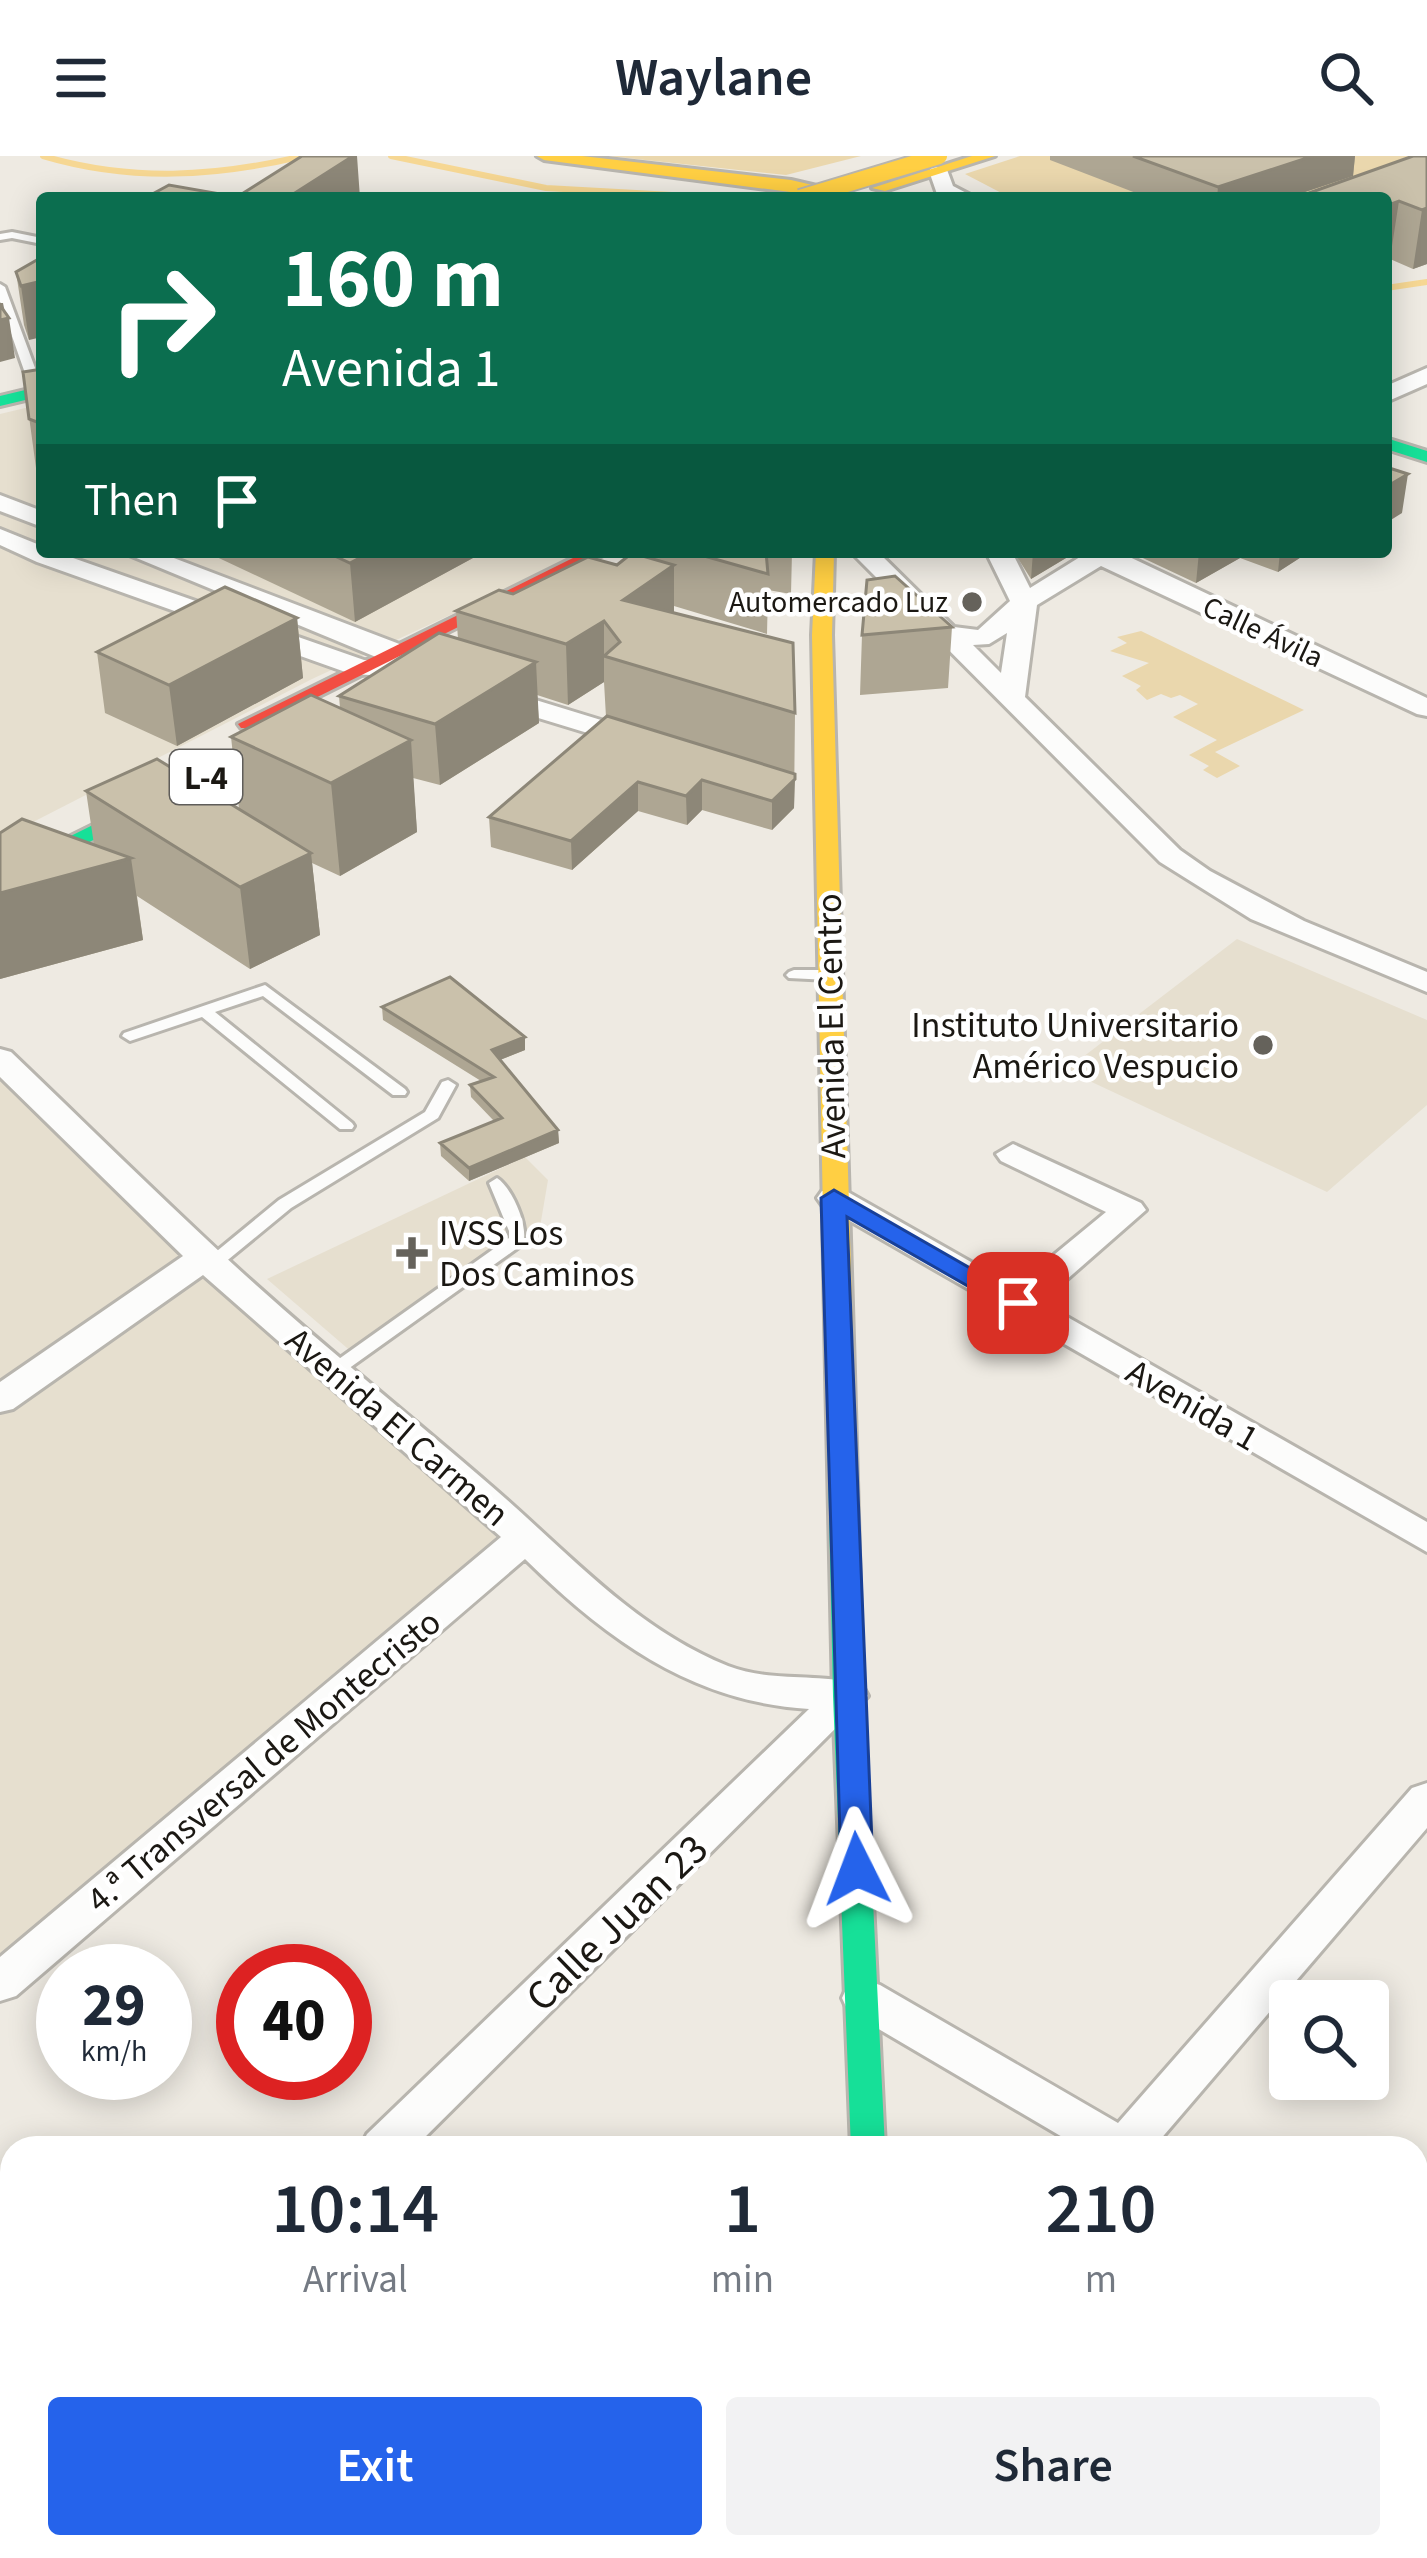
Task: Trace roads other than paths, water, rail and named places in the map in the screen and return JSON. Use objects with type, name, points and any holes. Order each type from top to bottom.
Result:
[{"type":"main road","points":[[544,156],[767,192]]},
{"type":"main road","points":[[790,192],[988,156]]},
{"type":"main road","points":[[514,160],[696,191]]},
{"type":"main road","points":[[815,192],[851,190],[892,170],[939,164]]},
{"type":"main road","points":[[0,383],[36,380]]},
{"type":"main road","points":[[0,401],[36,382]]},
{"type":"main road","points":[[1392,445],[1427,457]]},
{"type":"main road","name":"Avenida El Centro","points":[[826,559],[814,795],[829,975],[848,1696],[868,2136]]},
{"type":"main road","name":"L-4","points":[[0,880],[402,662],[610,561]]},
{"type":"main road","name":"L-4","points":[[82,807],[360,668],[402,662]]},
{"type":"street","points":[[939,164],[944,190],[950,192]]},
{"type":"street","points":[[1392,392],[1427,375]]},
{"type":"street","points":[[0,502],[36,516]]},
{"type":"street","points":[[0,531],[36,519]]},
{"type":"street","points":[[0,531],[36,551]]},
{"type":"street","points":[[52,558],[360,668]]},
{"type":"street","points":[[150,558],[452,682],[667,749]]},
{"type":"street","points":[[868,558],[1012,696],[1100,790],[1170,856],[1216,891],[1264,917],[1427,983]]},
{"type":"street","points":[[1002,558],[1024,602],[1012,696]]},
{"type":"street","points":[[947,634],[980,638],[991,634],[1024,602],[1096,558]]},
{"type":"street","name":"Calle Ávila","points":[[1111,558],[1427,708]]},
{"type":"street","name":"Avenida El Carmen","points":[[0,1059],[13,1095],[526,1537],[594,1603],[661,1650],[696,1667],[764,1691],[848,1696]]},
{"type":"street","points":[[1013,1154],[1129,1210],[1018,1303]]},
{"type":"street","name":"Avenida 1","points":[[834,1198],[1427,1539]]},
{"type":"street","points":[[0,1400],[208,1260]]},
{"type":"street","name":"4.ª Transversal de Montecristo","points":[[0,1983],[526,1537]]},
{"type":"street","name":"Calle Juan 23","points":[[395,2136],[848,1696]]},
{"type":"street","points":[[1133,2136],[1427,1798]]},
{"type":"street","points":[[864,1998],[1102,2136]]},
{"type":"lane","points":[[0,237],[36,240]]},
{"type":"lane","points":[[0,287],[36,373]]},
{"type":"lane","points":[[794,975],[829,975]]},
{"type":"lane","points":[[130,1036],[258,991],[273,992],[399,1091]]},
{"type":"lane","points":[[203,1010],[346,1126]]},
{"type":"lane","points":[[208,1260],[285,1204],[432,1115],[448,1085]]},
{"type":"lane","points":[[334,1370],[517,1240],[518,1231],[497,1184]]},
{"type":"waterway","points":[[43,156],[108,170],[173,174],[238,169],[303,156]]},
{"type":"waterway","points":[[391,156],[546,188],[618,192]]},
{"type":"waterway","points":[[1392,287],[1427,282]]},
{"type":"place","name":"Automercado Luz","points":[[972,602]]},
{"type":"place","name":"Instituto Universitario Américo Vespucio","points":[[1263,1045]]},
{"type":"place","name":"IVSS Los Dos Caminos","points":[[412,1253]]}]
